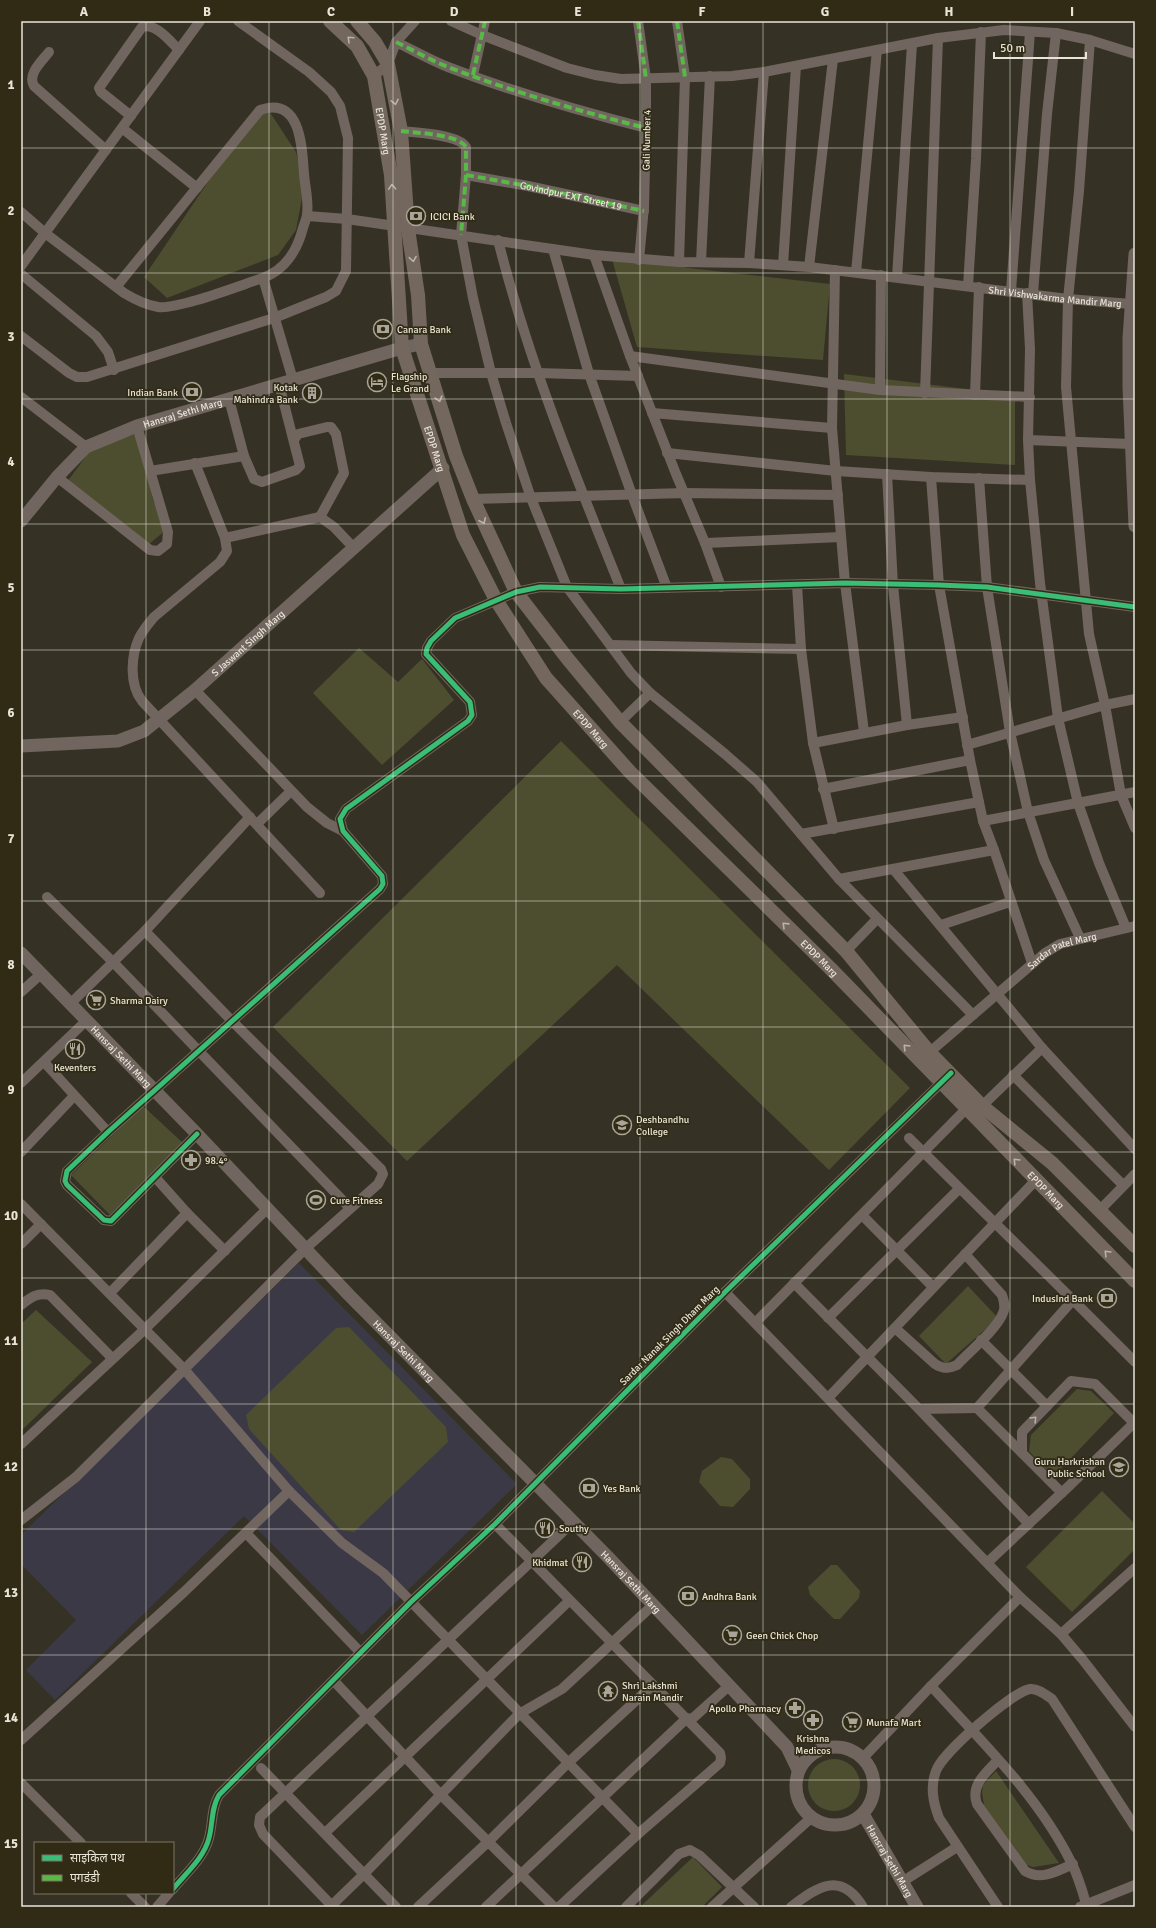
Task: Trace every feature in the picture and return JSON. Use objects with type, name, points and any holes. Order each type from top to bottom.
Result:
[{"type":"main road","name":"EPDP Marg","points":[[330,21],[357,46],[374,76],[388,147],[401,227],[418,295],[421,344],[432,373],[456,456],[473,499],[516,592],[567,658],[620,722],[846,951],[925,1057]]},
{"type":"main road","name":"EPDP Marg","points":[[357,21],[375,42],[388,64],[401,131],[402,348],[463,535],[496,600],[546,678],[596,736],[630,772],[830,968],[946,1078],[1052,1163],[1135,1246]]},
{"type":"main road","name":"EPDP Marg","points":[[946,1078],[966,1109],[1135,1281]]},
{"type":"street","points":[[21,266],[200,21]]},
{"type":"street","points":[[21,336],[69,373],[87,377],[114,370],[274,318],[326,297],[336,291],[346,271],[348,138],[340,106],[331,92],[310,72],[238,21]]},
{"type":"street","points":[[374,76],[388,64],[396,42],[415,21]]},
{"type":"street","points":[[451,21],[482,35],[567,68],[595,75],[621,79],[710,76],[764,72],[938,38],[1004,30],[1056,33],[1090,40],[1135,54]]},
{"type":"street","points":[[473,75],[485,21]]},
{"type":"street","name":"Gali Number 4","points":[[638,21],[646,78],[644,211],[639,260]]},
{"type":"street","points":[[677,21],[685,77],[679,262]]},
{"type":"street","points":[[131,116],[101,92],[99,88],[132,40],[142,27],[149,25],[179,50]]},
{"type":"street","points":[[968,286],[981,32]]},
{"type":"street","points":[[1011,292],[1030,32]]},
{"type":"street","points":[[1056,33],[1030,294],[1030,397],[1028,440],[1030,480],[1041,593],[1058,718],[1078,803],[1099,863],[1130,927]]},
{"type":"street","points":[[925,393],[938,38]]},
{"type":"street","points":[[1090,40],[1079,191],[1068,299],[1066,387],[1084,599],[1089,634],[1105,705],[1121,795],[1135,828]]},
{"type":"street","points":[[396,42],[447,67],[539,99],[646,128]]},
{"type":"street","points":[[897,277],[912,44]]},
{"type":"street","points":[[856,272],[877,50]]},
{"type":"street","points":[[49,52],[32,75],[31,81],[34,86],[106,150]]},
{"type":"street","points":[[809,267],[833,59]]},
{"type":"street","points":[[784,265],[796,66]]},
{"type":"street","points":[[749,263],[764,72]]},
{"type":"street","points":[[701,262],[710,76]]},
{"type":"street","points":[[21,212],[116,287],[136,300],[159,307],[174,306],[262,278],[274,273],[290,258],[298,246],[308,216],[302,143],[298,129],[293,120],[283,110],[271,106],[260,110],[252,118],[116,287]]},
{"type":"street","points":[[122,128],[197,188]]},
{"type":"street","points":[[401,131],[460,140],[466,147],[466,175],[461,235],[473,298],[491,373],[506,424],[531,498],[567,587],[631,673],[650,693],[757,782],[839,879],[973,1015]]},
{"type":"street","name":"Govindpur EXT Street 19","points":[[466,175],[644,211]]},
{"type":"street","name":"Shri Vishwakarma Mandir Marg","points":[[308,216],[347,219],[594,255],[639,260],[749,263],[809,267],[1068,299],[1131,304]]},
{"type":"street","points":[[498,240],[512,292],[538,373],[583,497],[621,589]]},
{"type":"street","points":[[553,249],[589,374],[667,588]]},
{"type":"street","points":[[1135,254],[1131,304],[1131,444],[1135,526]]},
{"type":"street","points":[[594,255],[667,453],[685,493],[721,587]]},
{"type":"street","points":[[835,270],[832,428],[844,583],[864,732]]},
{"type":"street","points":[[21,274],[96,336],[108,352],[114,370]]},
{"type":"street","points":[[880,390],[881,275]]},
{"type":"street","points":[[262,278],[293,380]]},
{"type":"street","points":[[975,395],[979,287]]},
{"type":"street","name":"Hansraj Sethi Marg","points":[[23,514],[86,447],[137,426],[402,348],[421,344]]},
{"type":"street","points":[[630,356],[880,390],[1030,397]]},
{"type":"street","points":[[432,373],[538,373],[638,376]]},
{"type":"street","points":[[229,399],[244,456],[254,479],[262,482],[298,468],[300,464],[279,384]]},
{"type":"street","points":[[21,397],[86,447]]},
{"type":"street","points":[[652,412],[832,428]]},
{"type":"street","points":[[57,477],[150,550],[155,552],[167,544],[169,536],[137,426]]},
{"type":"street","points":[[294,440],[298,434],[327,427],[331,427],[336,434],[344,473],[320,517]]},
{"type":"street","points":[[1028,440],[1131,444]]},
{"type":"street","points":[[667,453],[887,474],[1030,480]]},
{"type":"street","points":[[150,471],[244,456]]},
{"type":"street","points":[[195,463],[228,548],[223,558],[154,617],[139,638],[133,668],[135,687],[142,700],[159,719],[320,893]]},
{"type":"street","name":"S Jaswant Singh Marg","points":[[21,746],[118,741],[140,734],[195,690],[442,468]]},
{"type":"street","points":[[887,474],[893,585],[907,725]]},
{"type":"street","points":[[932,477],[939,585],[970,760],[983,821],[1032,963]]},
{"type":"street","points":[[979,478],[987,587],[1010,732],[1028,812],[1044,860],[1080,938]]},
{"type":"street","points":[[473,499],[685,493],[838,495]]},
{"type":"street","points":[[225,538],[320,517],[334,527],[354,547]]},
{"type":"street","points":[[705,543],[841,537]]},
{"type":"street","points":[[343,831],[340,819],[346,809],[468,721],[472,715],[470,702],[428,658],[426,651],[431,641],[456,618],[516,592],[540,587],[621,589],[844,583],[939,585],[987,587],[1135,606]]},
{"type":"street","points":[[797,585],[801,649],[813,743],[834,829]]},
{"type":"street","points":[[611,645],[801,649]]},
{"type":"street","points":[[195,690],[315,815],[343,831],[379,872],[382,876],[383,884],[380,889],[231,1020],[67,1171],[65,1175],[68,1185],[104,1220],[111,1222],[197,1134]]},
{"type":"street","points":[[620,722],[650,693]]},
{"type":"street","points":[[967,745],[1105,705],[1135,699]]},
{"type":"street","points":[[813,743],[864,732],[963,717]]},
{"type":"street","points":[[823,789],[970,760]]},
{"type":"street","points":[[70,1004],[114,963],[253,820],[291,791]]},
{"type":"street","points":[[983,821],[1135,792]]},
{"type":"street","points":[[801,834],[979,802]]},
{"type":"street","points":[[839,879],[894,870],[994,850]]},
{"type":"street","points":[[894,870],[999,994],[1042,1048],[1135,1149]]},
{"type":"street","points":[[47,897],[114,963],[350,1208]]},
{"type":"street","points":[[941,925],[1010,902]]},
{"type":"street","points":[[846,951],[877,919]]},
{"type":"street","name":"Sardar Patel Marg","points":[[925,1057],[999,994],[1032,963],[1060,944],[1130,927]]},
{"type":"street","points":[[21,1520],[76,1477],[306,1248],[381,1180],[383,1174],[381,1169],[231,1020],[145,931]]},
{"type":"street","name":"Hansraj Sethi Marg","points":[[21,953],[197,1134],[349,1295],[573,1522],[730,1685],[787,1747],[798,1770]]},
{"type":"street","points":[[21,992],[41,974]]},
{"type":"street","points":[[21,1083],[86,1021]]},
{"type":"street","points":[[982,1106],[1042,1048]]},
{"type":"street","points":[[44,1062],[108,1132]]},
{"type":"street","points":[[1013,1075],[1123,1186]]},
{"type":"street","name":"Sardar Nanak Singh Dham Marg","points":[[174,1888],[205,1850],[209,1837],[213,1807],[219,1795],[411,1602],[494,1524],[725,1292],[946,1078]]},
{"type":"street","points":[[21,1152],[74,1096]]},
{"type":"street","points":[[756,1322],[966,1109]]},
{"type":"street","points":[[909,1138],[994,1224],[1135,1362]]},
{"type":"street","points":[[1100,1210],[1135,1174]]},
{"type":"street","points":[[155,1177],[187,1213],[225,1251]]},
{"type":"street","points":[[828,1398],[1035,1180]]},
{"type":"street","points":[[828,1318],[959,1189]]},
{"type":"street","points":[[21,1204],[184,1368],[289,1491],[342,1543],[376,1567],[487,1678],[519,1714],[569,1762],[638,1834]]},
{"type":"street","points":[[21,1444],[145,1329],[267,1209]]},
{"type":"street","points":[[110,1293],[187,1213]]},
{"type":"street","points":[[862,1215],[933,1287]]},
{"type":"street","points":[[21,1244],[42,1224]]},
{"type":"street","points":[[895,1328],[942,1368],[949,1368],[957,1365],[999,1321],[1004,1312],[1005,1303],[1002,1295],[965,1254]]},
{"type":"street","points":[[794,1283],[1029,1524]]},
{"type":"street","points":[[725,1292],[756,1322],[1020,1597],[1061,1634],[1135,1726]]},
{"type":"street","points":[[21,1305],[36,1294],[42,1293],[50,1295],[112,1358]]},
{"type":"street","points":[[919,1410],[977,1408],[1072,1300]]},
{"type":"street","points":[[981,1340],[1047,1406]]},
{"type":"street","points":[[988,1562],[1065,1490],[1134,1422],[1095,1384],[1071,1381],[1022,1432],[1022,1453]]},
{"type":"street","points":[[977,1408],[1022,1453],[1065,1490]]},
{"type":"street","points":[[21,1740],[184,1592],[289,1491]]},
{"type":"street","points":[[573,1522],[368,1717],[260,1817],[260,1829],[332,1906],[519,1714],[562,1689],[611,1642],[653,1605]]},
{"type":"street","points":[[494,1524],[720,1753],[721,1758],[720,1763],[638,1834],[559,1907]]},
{"type":"street","points":[[246,1533],[361,1653]]},
{"type":"street","points":[[1061,1634],[1135,1568]]},
{"type":"street","points":[[863,1758],[930,1686],[1020,1597]]},
{"type":"street","points":[[325,1833],[569,1601]]},
{"type":"street","points":[[334,1681],[441,1795],[554,1907]]},
{"type":"street","points":[[418,1907],[489,1841],[569,1762],[653,1685]]},
{"type":"street","points":[[486,1907],[686,1719],[693,1718],[730,1685]]},
{"type":"street","points":[[930,1686],[998,1760],[1036,1806],[1073,1864],[1084,1906],[1135,1885]]},
{"type":"street","points":[[998,1907],[939,1818],[933,1803],[932,1786],[936,1769],[948,1754],[1005,1702],[1019,1693],[1030,1689],[1041,1692],[1052,1699],[1135,1827]]},
{"type":"street","points":[[787,1747],[813,1753]]},
{"type":"street","points":[[839,1747],[852,1750],[863,1758],[870,1768],[874,1780],[874,1792],[870,1804],[863,1814],[854,1821],[844,1825],[832,1826],[811,1818],[803,1810],[797,1798],[795,1784],[798,1770],[804,1761],[813,1753],[825,1748],[839,1747]]},
{"type":"street","points":[[998,1760],[978,1782],[975,1789],[974,1797],[981,1811],[1025,1871],[1031,1875],[1047,1875],[1073,1864]]},
{"type":"street","points":[[261,1768],[325,1833],[363,1875],[396,1907]]},
{"type":"street","points":[[21,1783],[80,1842]]},
{"type":"street","name":"Hansraj Sethi Marg","points":[[863,1814],[917,1907]]},
{"type":"street","points":[[712,1907],[811,1818]]},
{"type":"street","points":[[902,1882],[957,1847]]},
{"type":"street","points":[[626,1907],[679,1854],[690,1850],[699,1854],[734,1886],[754,1907]]},
{"type":"street","points":[[791,1907],[811,1891],[823,1886],[835,1885],[848,1888],[856,1896],[863,1907]]},
{"type":"street","points":[[132,1894],[145,1907]]},
{"type":"street","points":[[157,1907],[168,1894]]},
{"type":"shaded area","points":[[299,1263],[517,1484],[362,1635],[244,1516],[55,1700],[26,1670],[76,1620],[21,1564],[21,1535]]},
{"type":"green space","points":[[267,108],[296,152],[304,187],[296,230],[278,255],[167,298],[144,277],[212,176]]},
{"type":"green space","points":[[610,252],[688,268],[830,284],[823,360],[637,347]]},
{"type":"green space","points":[[844,374],[1015,395],[1015,465],[846,455]]},
{"type":"green space","points":[[138,433],[153,500],[166,530],[149,544],[67,482],[92,448]]},
{"type":"green space","points":[[359,648],[398,682],[422,659],[454,700],[382,765],[313,693]]},
{"type":"green space","points":[[561,741],[910,1088],[829,1170],[617,965],[407,1161],[273,1027]]},
{"type":"green space","points":[[143,1106],[183,1143],[110,1215],[71,1175]]},
{"type":"green space","points":[[968,1286],[998,1318],[946,1364],[919,1336]]},
{"type":"green space","points":[[36,1310],[92,1362],[21,1431],[21,1324]]},
{"type":"green space","points":[[349,1327],[446,1427],[448,1442],[354,1532],[341,1530],[249,1429],[246,1415],[336,1328]]},
{"type":"green space","points":[[1077,1389],[1091,1391],[1114,1413],[1053,1477],[1029,1451],[1031,1435]]},
{"type":"green space","points":[[721,1457],[732,1459],[750,1479],[750,1489],[733,1507],[720,1506],[699,1482],[702,1471]]},
{"type":"green space","points":[[1102,1491],[1135,1524],[1135,1549],[1072,1612],[1026,1567]]},
{"type":"green space","points":[[831,1565],[837,1565],[860,1591],[859,1598],[840,1619],[834,1619],[810,1595],[808,1587]]},
{"type":"green space","points":[[829,1759],[839,1759],[853,1766],[860,1780],[860,1790],[853,1804],[839,1811],[829,1811],[819,1807],[812,1800],[808,1790],[808,1780],[812,1770],[819,1763]]},
{"type":"green space","points":[[996,1771],[1059,1863],[1033,1867],[1024,1864],[984,1805],[982,1792],[983,1785]]},
{"type":"green space","points":[[693,1857],[722,1887],[702,1907],[640,1907]]},
{"type":"marked path","points":[[473,75],[485,21]]},
{"type":"marked path","points":[[638,21],[646,79]]},
{"type":"marked path","points":[[677,21],[685,77]]},
{"type":"marked path","points":[[396,42],[441,64],[497,85],[571,108],[646,128]]},
{"type":"marked path","points":[[401,131],[455,139],[466,147],[466,175],[461,235]]},
{"type":"marked path","points":[[466,175],[528,186],[644,211]]},
{"type":"cycle path","points":[[197,1134],[111,1221],[104,1220],[67,1185],[65,1181],[67,1171],[108,1132],[380,889],[383,884],[382,876],[343,831],[340,819],[346,809],[468,721],[472,715],[470,702],[426,654],[427,648],[431,641],[455,618],[516,592],[540,587],[621,589],[845,583],[939,585],[987,587],[1135,607]]},
{"type":"cycle path","points":[[174,1888],[199,1859],[207,1845],[212,1816],[216,1800],[219,1795],[411,1602],[495,1524],[725,1292],[951,1073]]},
{"type":"place","name":"ICICI Bank","points":[[416,216]]},
{"type":"place","name":"Canara Bank","points":[[383,329]]},
{"type":"place","name":"Flagship Le Grand","points":[[377,382]]},
{"type":"place","name":"Indian Bank","points":[[192,392]]},
{"type":"place","name":"Kotak Mahindra Bank","points":[[312,393]]},
{"type":"place","name":"Sharma Dairy","points":[[96,1000]]},
{"type":"place","name":"Keventers","points":[[75,1049]]},
{"type":"place","name":"Deshbandhu College","points":[[622,1125]]},
{"type":"place","name":"98.4°","points":[[191,1160]]},
{"type":"place","name":"Cure Fitness","points":[[316,1200]]},
{"type":"place","name":"IndusInd Bank","points":[[1107,1298]]},
{"type":"place","name":"Guru Harkrishan Public School","points":[[1119,1467]]},
{"type":"place","name":"Yes Bank","points":[[589,1488]]},
{"type":"place","name":"Southy","points":[[545,1528]]},
{"type":"place","name":"Khidmat","points":[[582,1562]]},
{"type":"place","name":"Andhra Bank","points":[[688,1596]]},
{"type":"place","name":"Geen Chick Chop","points":[[732,1635]]},
{"type":"place","name":"Shri Lakshmi Narain Mandir","points":[[608,1691]]},
{"type":"place","name":"Apollo Pharmacy","points":[[795,1708]]},
{"type":"place","name":"Krishna Medicos","points":[[813,1720]]},
{"type":"place","name":"Munafa Mart","points":[[852,1722]]}]
